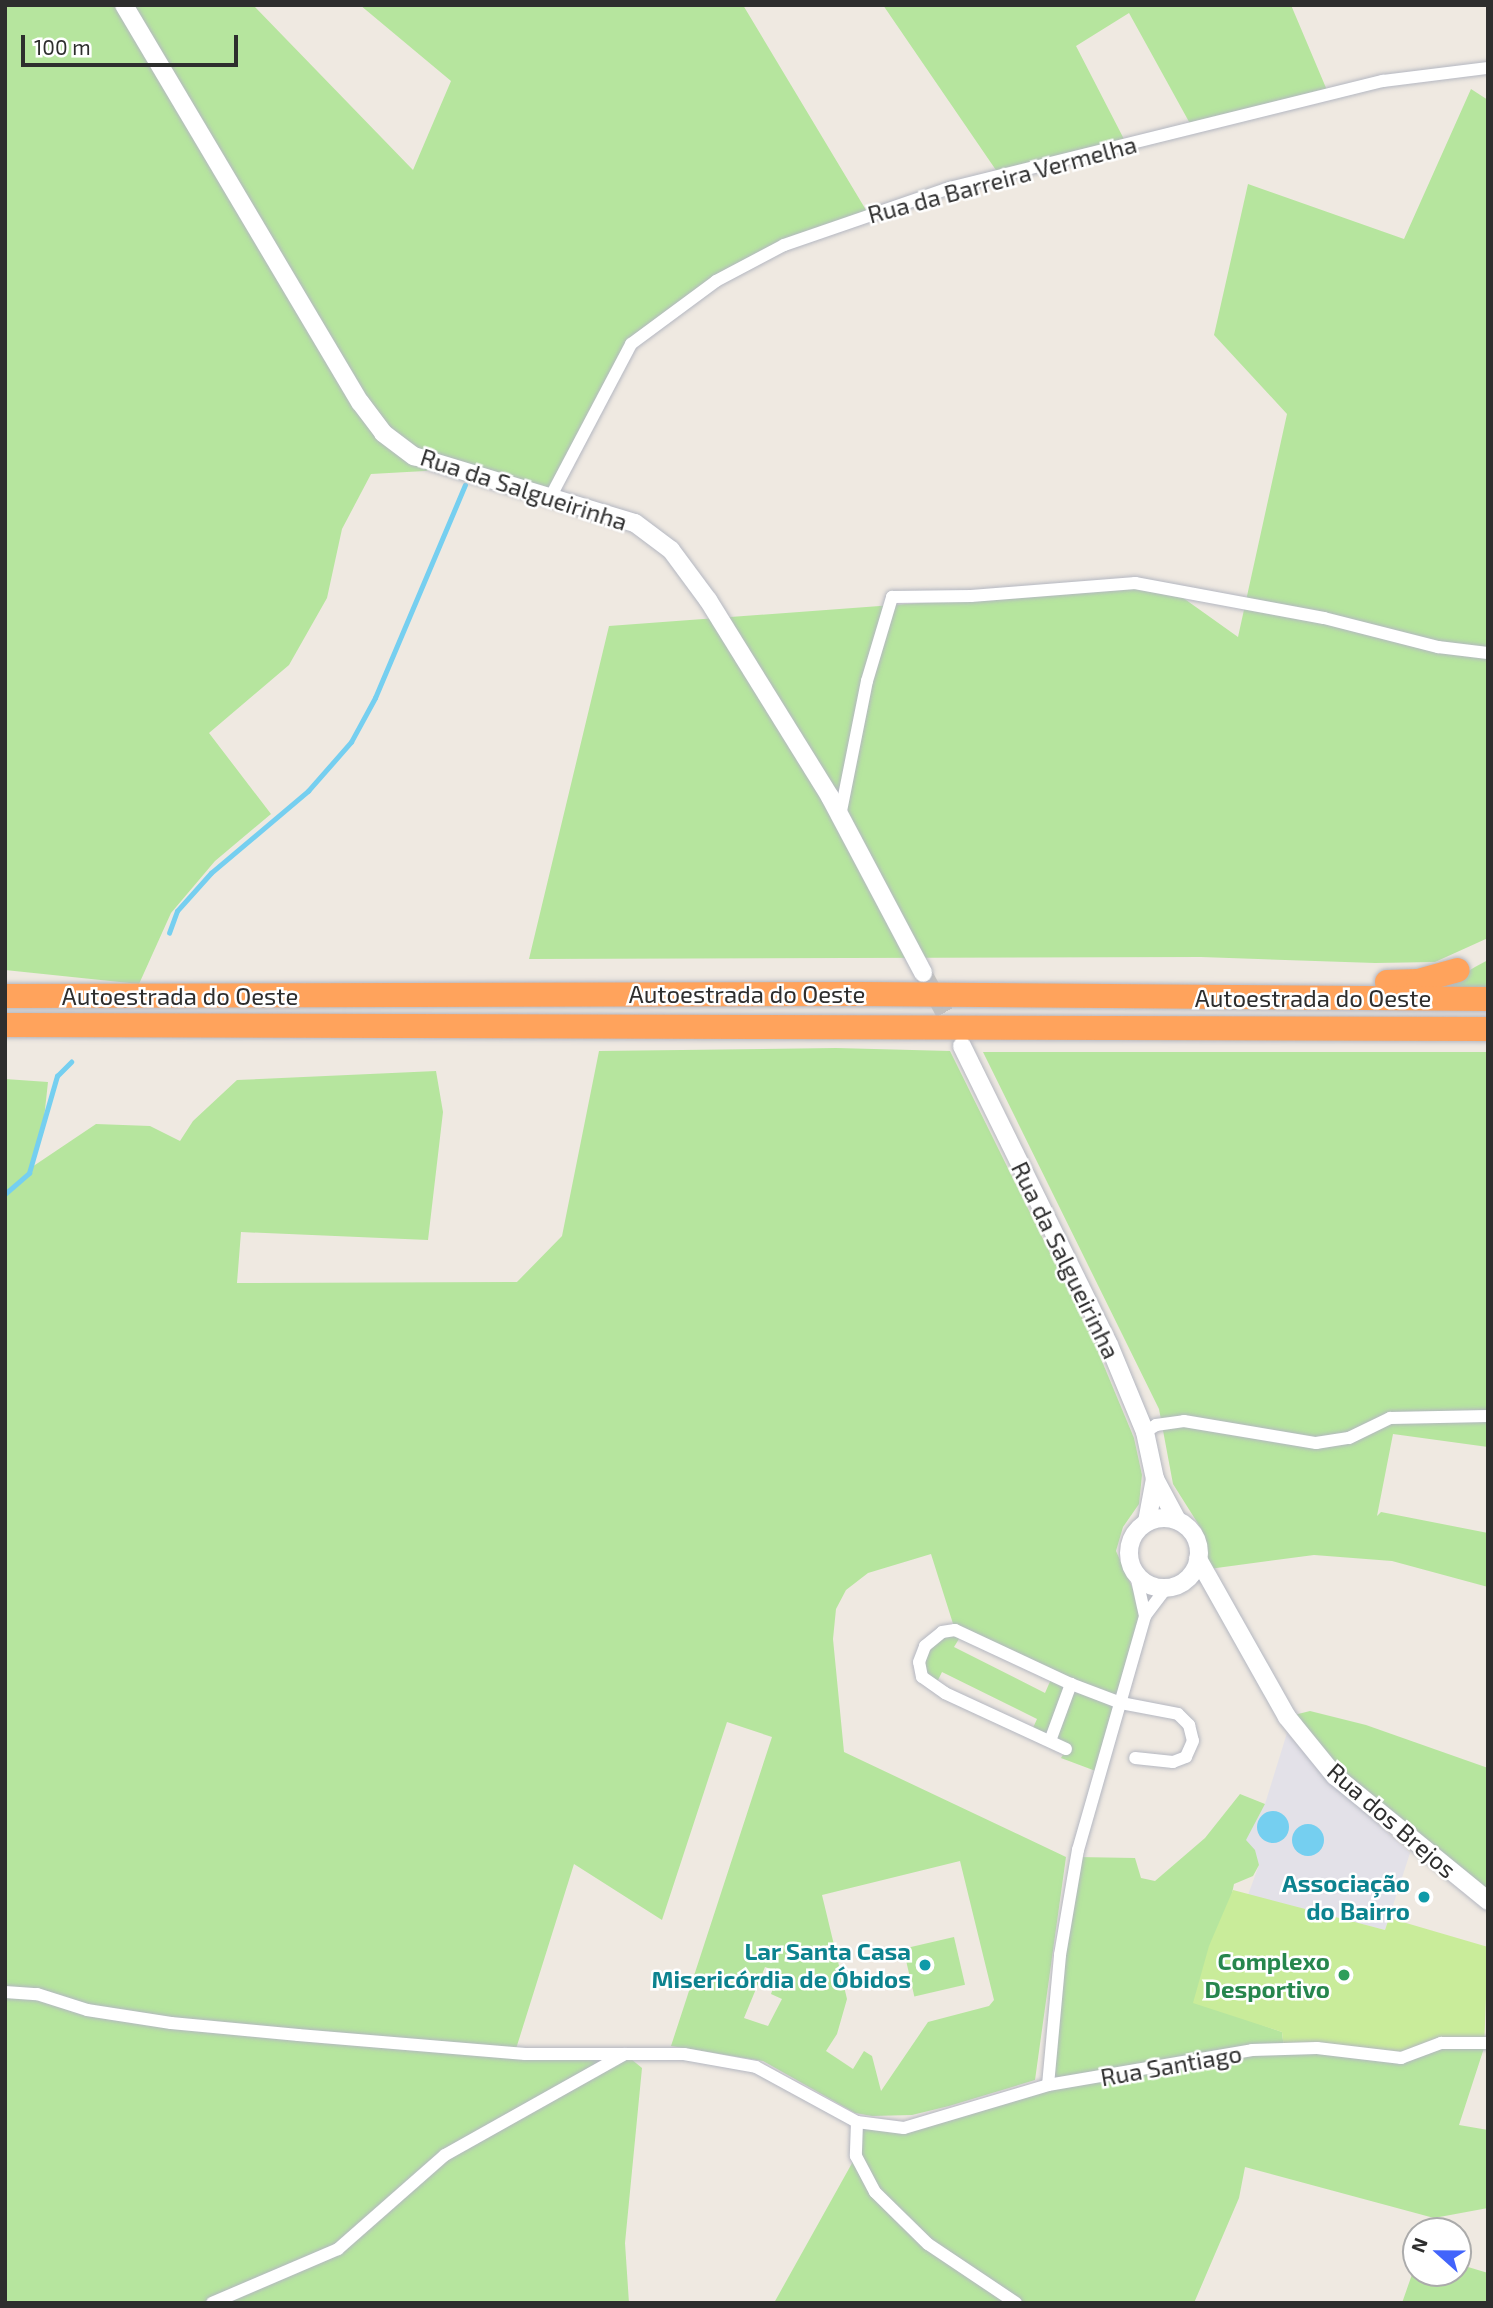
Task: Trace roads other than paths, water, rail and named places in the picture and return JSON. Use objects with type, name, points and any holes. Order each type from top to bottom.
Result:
[{"type":"highway","points":[[1114,998],[1203,985],[1418,981],[1458,970]]},
{"type":"highway","name":"Autoestrada do Oeste","points":[[5,996],[858,993],[1114,998],[1488,999]]},
{"type":"highway","name":"Autoestrada do Oeste","points":[[5,1025],[1488,1029]]},
{"type":"street","name":"Rua da Salgueirinha","points":[[124,5],[359,402],[383,433],[414,456],[635,523],[671,550],[708,600],[840,816],[923,973]]},
{"type":"street","name":"Rua da Barreira Vermelha","points":[[551,496],[631,344],[675,307],[784,245],[950,188],[1383,81],[1488,68]]},
{"type":"street","points":[[840,816],[867,681],[892,597],[971,596],[1135,583],[1324,618],[1437,647],[1488,653]]},
{"type":"street","name":"Rua da Salgueirinha","points":[[962,1046],[1109,1345],[1145,1432],[1155,1479],[1177,1520]]},
{"type":"street","points":[[1145,1432],[1156,1425],[1184,1421],[1316,1443],[1349,1438],[1390,1418],[1488,1416]]},
{"type":"street","name":"Rua da Salgueirinha","points":[[1147,1522],[1155,1479]]},
{"type":"street","points":[[1048,2085],[1060,1955],[1078,1850],[1145,1616],[1198,1559],[1194,1536],[1177,1520],[1147,1522],[1129,1546],[1145,1616]]},
{"type":"street","name":"Rua dos Brejos","points":[[1198,1559],[1212,1591],[1286,1717],[1335,1776],[1488,1901]]},
{"type":"street","points":[[1136,1575],[1173,1585],[1212,1591]]},
{"type":"street","points":[[1066,1749],[945,1693],[922,1677],[919,1662],[925,1646],[942,1632],[955,1630],[1071,1684],[1121,1703],[1178,1714],[1189,1725],[1193,1741],[1186,1756],[1173,1762],[1135,1758]]},
{"type":"street","points":[[1050,1741],[1071,1684]]},
{"type":"street","points":[[5,1992],[37,1994],[87,2010],[171,2023],[525,2054],[684,2054],[756,2067],[857,2122],[856,2156],[875,2192],[928,2244],[1016,2303]]},
{"type":"street","name":"Rua Santiago","points":[[857,2122],[904,2128],[1048,2085],[1252,2050],[1317,2048],[1401,2057],[1441,2043],[1488,2043]]},
{"type":"street","points":[[212,2303],[338,2249],[445,2155],[625,2054]]},
{"type":"water","points":[[1273,1811],[1284,1816],[1289,1827],[1284,1838],[1273,1843],[1262,1838],[1257,1827],[1262,1816]]},
{"type":"water","points":[[1308,1824],[1319,1829],[1324,1840],[1319,1851],[1308,1856],[1297,1851],[1292,1840],[1297,1829]]},
{"type":"waterway","points":[[169,933],[177,911],[211,873],[308,791],[351,742],[375,698],[465,485]]},
{"type":"waterway","points":[[5,1194],[29,1173],[57,1076],[71,1062]]},
{"type":"tunnel","points":[[923,973],[956,1034]]},
{"type":"place","name":"Associação do Bairro","points":[[1424,1897]]},
{"type":"place","name":"Lar Santa Casa Misericórdia de Óbidos","points":[[925,1965]]},
{"type":"place","name":"Complexo Desportivo","points":[[1344,1975]]}]
